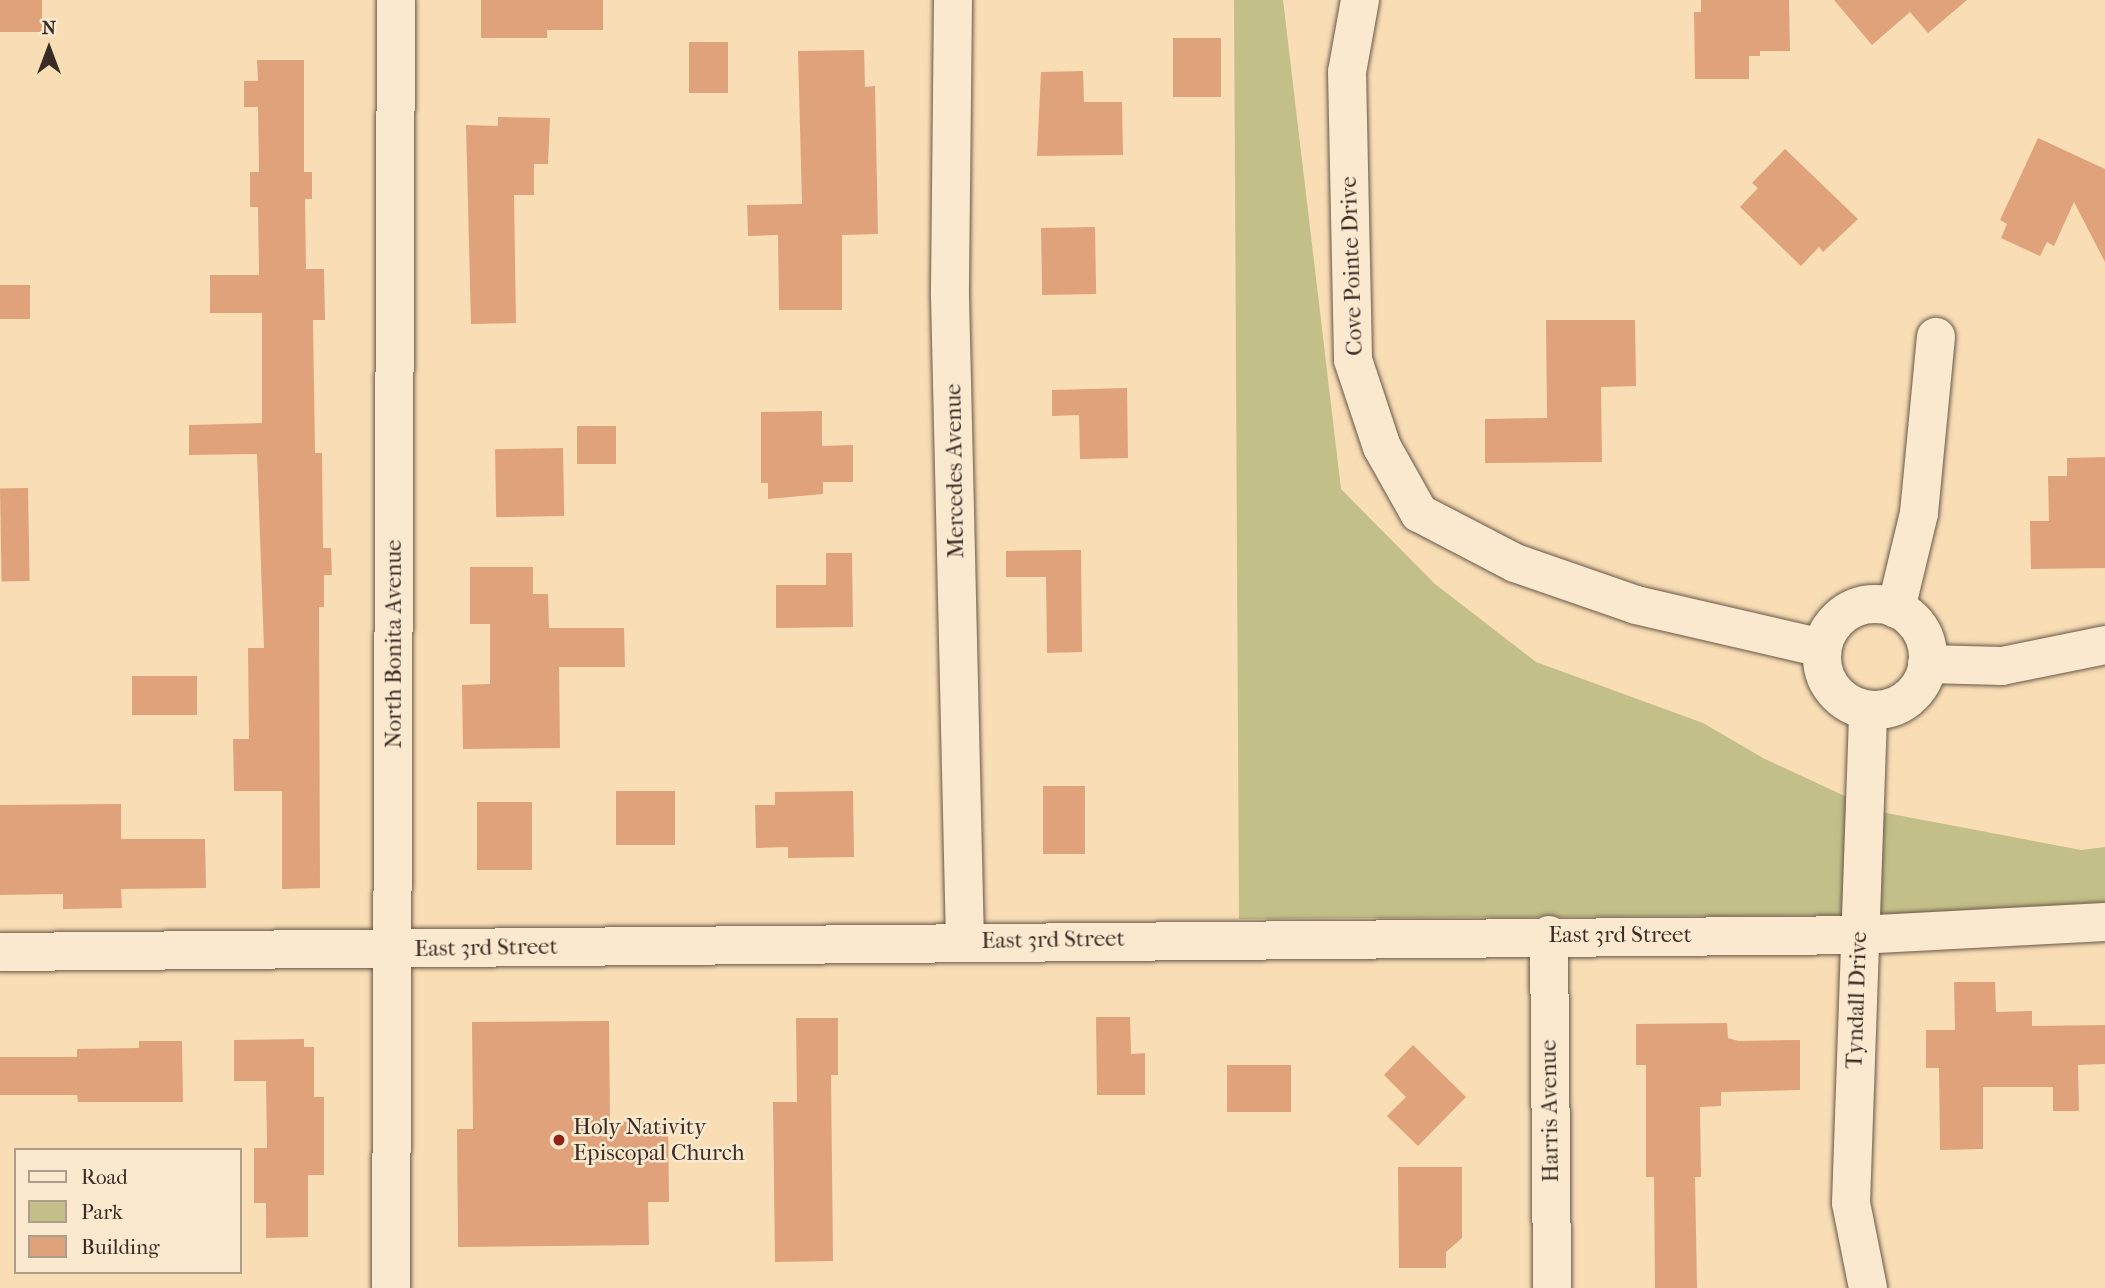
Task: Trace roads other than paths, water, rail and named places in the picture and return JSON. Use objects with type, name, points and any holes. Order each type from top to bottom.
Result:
[{"type":"street","name":"North Bonita Avenue","points":[[391,1288],[396,0]]},
{"type":"street","name":"Mercedes Avenue","points":[[953,0],[950,296],[965,941]]},
{"type":"street","name":"Cove Pointe Drive","points":[[1360,0],[1347,72],[1353,360],[1382,447],[1419,513],[1515,564],[1624,601],[1822,648]]},
{"type":"street","points":[[1896,609],[1919,513],[1936,337]]},
{"type":"street","points":[[1870,604],[1896,609],[1917,625],[1926,641],[1927,664],[1915,692],[1901,704],[1868,710],[1838,695],[1825,673],[1822,648],[1833,625],[1852,609],[1870,604]]},
{"type":"street","points":[[1927,664],[2002,666],[2105,645]]},
{"type":"street","name":"Tyndall Drive","points":[[1868,710],[1858,935],[1852,1203],[1868,1288]]},
{"type":"street","name":"East 3rd Street","points":[[0,952],[1549,935],[1858,935],[2105,922]]},
{"type":"street","name":"Harris Avenue","points":[[1549,935],[1552,1288]]},
{"type":"place","name":"Holy Nativity Episcopal Church","points":[[559,1140]]}]
